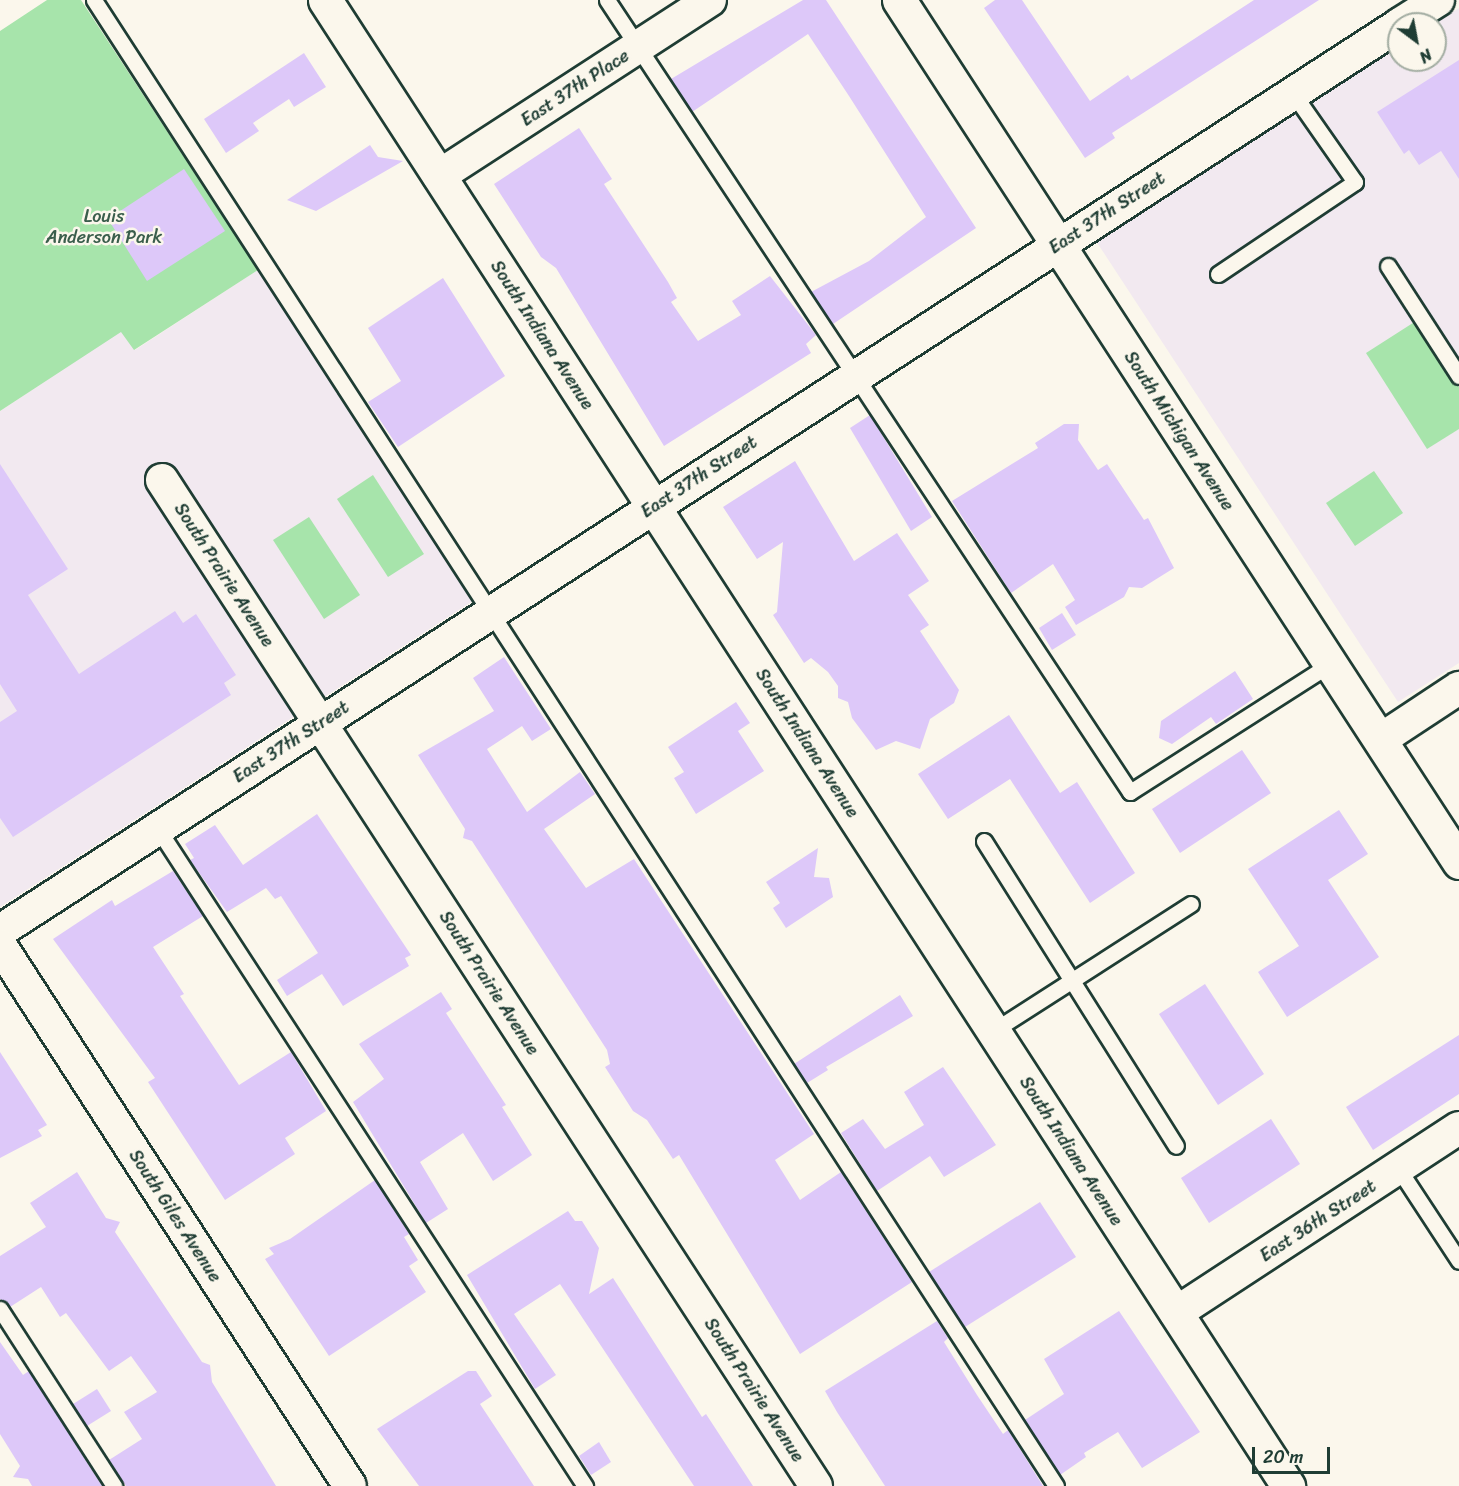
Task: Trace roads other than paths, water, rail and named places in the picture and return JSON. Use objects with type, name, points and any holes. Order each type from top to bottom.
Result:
[{"type":"street","name":"South Indiana Avenue","points":[[325,0],[1288,1486]]},
{"type":"street","name":"East 37th Place","points":[[439,176],[711,0]]},
{"type":"street","name":"South Michigan Avenue","points":[[899,0],[1459,862]]},
{"type":"street","name":"East 37th Street","points":[[1419,12],[1438,0]]},
{"type":"street","name":"East 37th Street","points":[[0,931],[1387,32]]},
{"type":"street","name":"South Prairie Avenue","points":[[162,480],[816,1486]]},
{"type":"street","points":[[1380,740],[1459,688]]},
{"type":"street","name":"South Giles Avenue","points":[[0,945],[350,1486]]},
{"type":"street","name":"East 36th Street","points":[[1176,1313],[1459,1128]]},
{"type":"lane","points":[[94,0],[1056,1486]]},
{"type":"lane","points":[[607,0],[1130,792],[1330,664]]},
{"type":"lane","points":[[1218,274],[1355,182],[1293,93]]},
{"type":"lane","points":[[1388,266],[1459,376]]},
{"type":"lane","points":[[158,829],[585,1486]]},
{"type":"lane","points":[[984,841],[1176,1146]]},
{"type":"lane","points":[[993,1031],[1191,904]]},
{"type":"lane","points":[[1398,1168],[1459,1261]]},
{"type":"lane","points":[[0,1309],[114,1486]]},
{"type":"park label","name":"Louis Anderson Park","points":[[104,227]]}]
